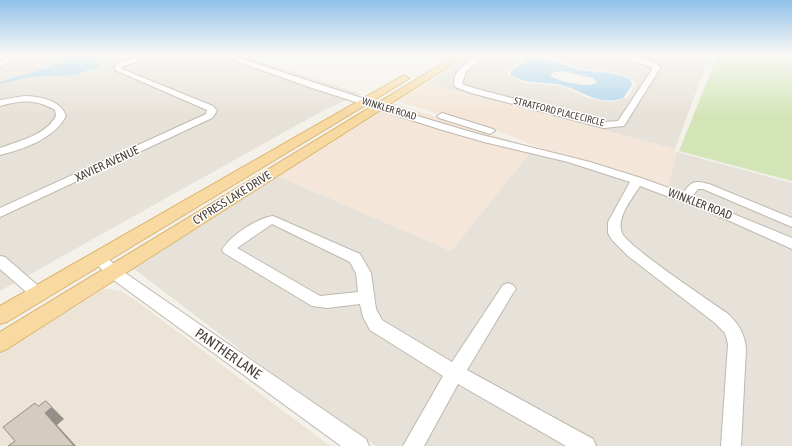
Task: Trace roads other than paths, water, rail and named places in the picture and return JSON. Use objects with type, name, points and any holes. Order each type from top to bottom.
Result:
[{"type":"main road","name":"CYPRESS LAKE DRIVE","points":[[0,343],[113,272],[379,100],[411,75]]},
{"type":"main road","name":"CYPRESS LAKE DRIVE","points":[[0,316],[98,258],[426,75]]},
{"type":"street","name":"XAVIER AVENUE","points":[[0,213],[203,120],[212,112],[210,108],[206,106],[131,75]]},
{"type":"street","name":"WINKLER ROAD","points":[[292,75],[379,100],[473,135],[584,164],[637,180],[737,218],[792,244]]},
{"type":"street","points":[[306,75],[322,80]]},
{"type":"street","name":"STRATFORD PLACE CIRCLE","points":[[460,75],[458,85],[474,91],[604,125],[621,124],[652,75]]},
{"type":"street","points":[[0,103],[23,98],[39,99],[59,109],[61,116],[57,124],[44,133],[0,152]]},
{"type":"street","name":"WINKLER ROAD","points":[[435,114],[509,137],[559,158]]},
{"type":"street","points":[[637,180],[616,214],[614,222],[615,233],[619,240],[633,253],[722,318],[735,334],[737,349],[731,446]]},
{"type":"street","points":[[686,198],[695,185],[705,186],[792,223]]},
{"type":"street","points":[[366,297],[318,302],[229,250],[232,245],[267,221],[276,221],[355,258],[360,262],[362,269],[366,297],[368,312],[376,325],[455,372],[586,446]]},
{"type":"street","name":"PANTHER LANE","points":[[98,258],[113,272],[232,358],[359,446]]},
{"type":"street","points":[[0,261],[38,294]]},
{"type":"street","points":[[413,446],[455,372],[508,289]]},
{"type":"water","points":[[23,75],[75,75],[30,77],[0,84],[0,82]]},
{"type":"water","points":[[511,75],[550,75],[554,78],[566,82],[587,85],[597,83],[593,78],[579,75],[618,75],[631,80],[632,85],[623,98],[606,100],[591,97],[569,87],[555,84],[529,82]]}]
